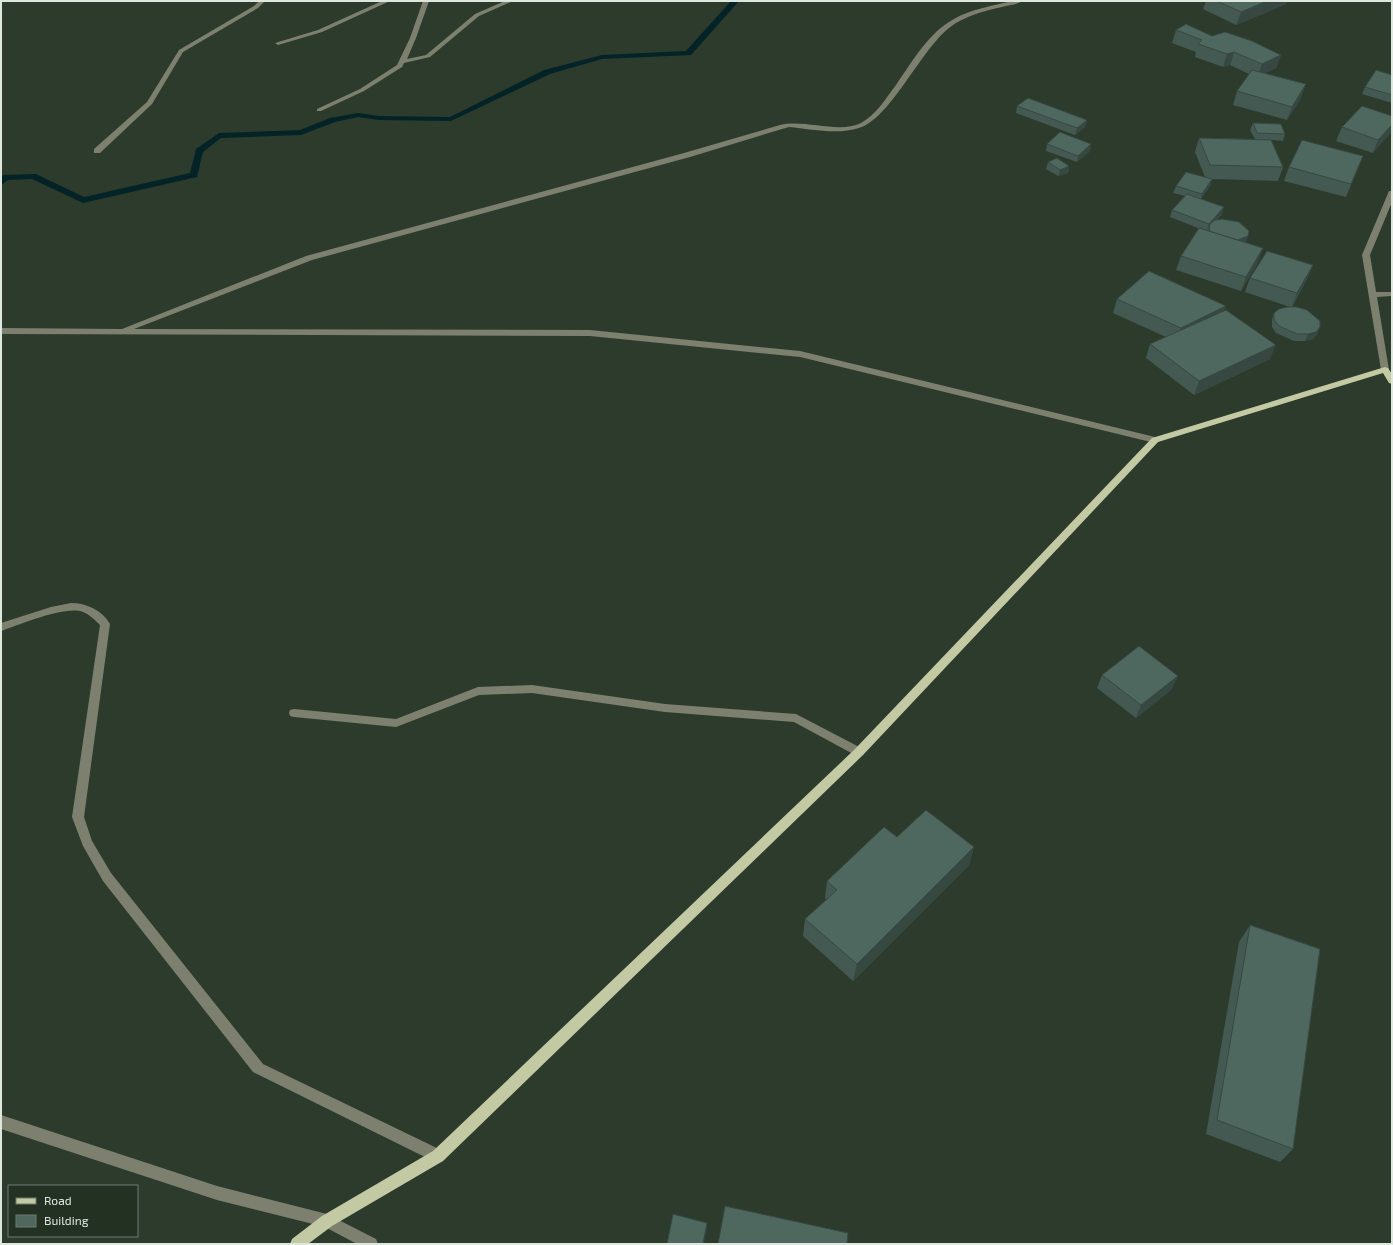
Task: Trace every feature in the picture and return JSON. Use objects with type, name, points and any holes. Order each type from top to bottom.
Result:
[{"type":"main road","points":[[297,1244],[327,1221],[438,1156],[859,752],[1155,440],[1385,370],[1392,381]]},
{"type":"street","points":[[96,151],[150,103],[181,51],[256,7],[262,1]]},
{"type":"street","points":[[278,43],[295,40],[386,1]]},
{"type":"street","points":[[319,110],[362,90],[400,66],[426,1]]},
{"type":"street","points":[[402,62],[428,56],[449,40],[477,15],[510,1]]},
{"type":"street","points":[[120,331],[309,258],[679,157],[780,126],[789,125],[848,128],[862,126],[877,113],[925,49],[945,28],[964,16],[1019,1]]},
{"type":"street","points":[[1385,370],[1366,255],[1392,193]]},
{"type":"street","points":[[1373,295],[1392,294]]},
{"type":"street","points":[[1,331],[590,333],[800,354],[1155,440]]},
{"type":"street","points":[[1,627],[55,610],[81,607],[94,613],[105,624],[78,817],[87,844],[107,877],[258,1068],[438,1156]]},
{"type":"street","points":[[294,713],[396,723],[478,691],[532,689],[665,708],[796,718],[859,752]]},
{"type":"street","points":[[1,1122],[217,1193],[327,1221],[371,1244]]},
{"type":"building","points":[[1217,1],[1267,1],[1241,12]]},
{"type":"building","points":[[1186,24],[1212,36],[1225,32],[1252,41],[1281,55],[1262,64],[1234,52],[1227,54],[1198,44],[1202,40],[1176,30]]},
{"type":"building","points":[[1252,70],[1306,84],[1292,107],[1237,91]]},
{"type":"building","points":[[1376,70],[1392,75],[1392,95],[1365,87]]},
{"type":"building","points":[[1028,98],[1087,120],[1077,128],[1017,106]]},
{"type":"building","points":[[1362,106],[1392,116],[1392,125],[1378,140],[1342,127]]},
{"type":"building","points":[[1253,123],[1281,124],[1285,134],[1257,133]]},
{"type":"building","points":[[1060,132],[1091,144],[1078,156],[1047,144]]},
{"type":"building","points":[[1199,138],[1271,140],[1283,167],[1210,165]]},
{"type":"building","points":[[1302,140],[1363,156],[1351,184],[1289,167]]},
{"type":"building","points":[[1057,158],[1069,166],[1060,170],[1048,162]]},
{"type":"building","points":[[1186,172],[1212,179],[1202,194],[1176,186]]},
{"type":"building","points":[[1187,194],[1224,207],[1209,224],[1172,210]]},
{"type":"building","points":[[1222,219],[1239,222],[1249,231],[1248,236],[1238,240],[1211,232],[1209,229],[1210,224],[1215,220]]},
{"type":"building","points":[[1199,228],[1263,248],[1246,277],[1181,256]]},
{"type":"building","points":[[1267,251],[1313,265],[1297,293],[1250,278]]},
{"type":"building","points":[[1149,271],[1226,306],[1181,328],[1117,299]]},
{"type":"building","points":[[1297,307],[1307,310],[1320,321],[1320,327],[1316,332],[1297,334],[1279,326],[1274,320],[1274,313],[1279,309]]},
{"type":"building","points":[[1226,310],[1276,345],[1199,381],[1150,344]]},
{"type":"building","points":[[1139,646],[1178,676],[1141,705],[1102,675]]},
{"type":"building","points":[[926,810],[974,847],[857,964],[805,919],[837,890],[827,881],[884,827],[897,837]]},
{"type":"building","points":[[1250,925],[1320,949],[1293,1149],[1217,1120]]},
{"type":"building","points":[[725,1206],[848,1233],[847,1244],[718,1244]]},
{"type":"building","points":[[673,1214],[707,1223],[703,1244],[667,1244]]},
{"type":"waterway","points":[[1,182],[6,177],[33,176],[83,200],[194,175],[199,151],[219,136],[301,132],[333,120],[358,115],[379,118],[451,119],[547,72],[602,57],[688,53],[735,1]]}]
